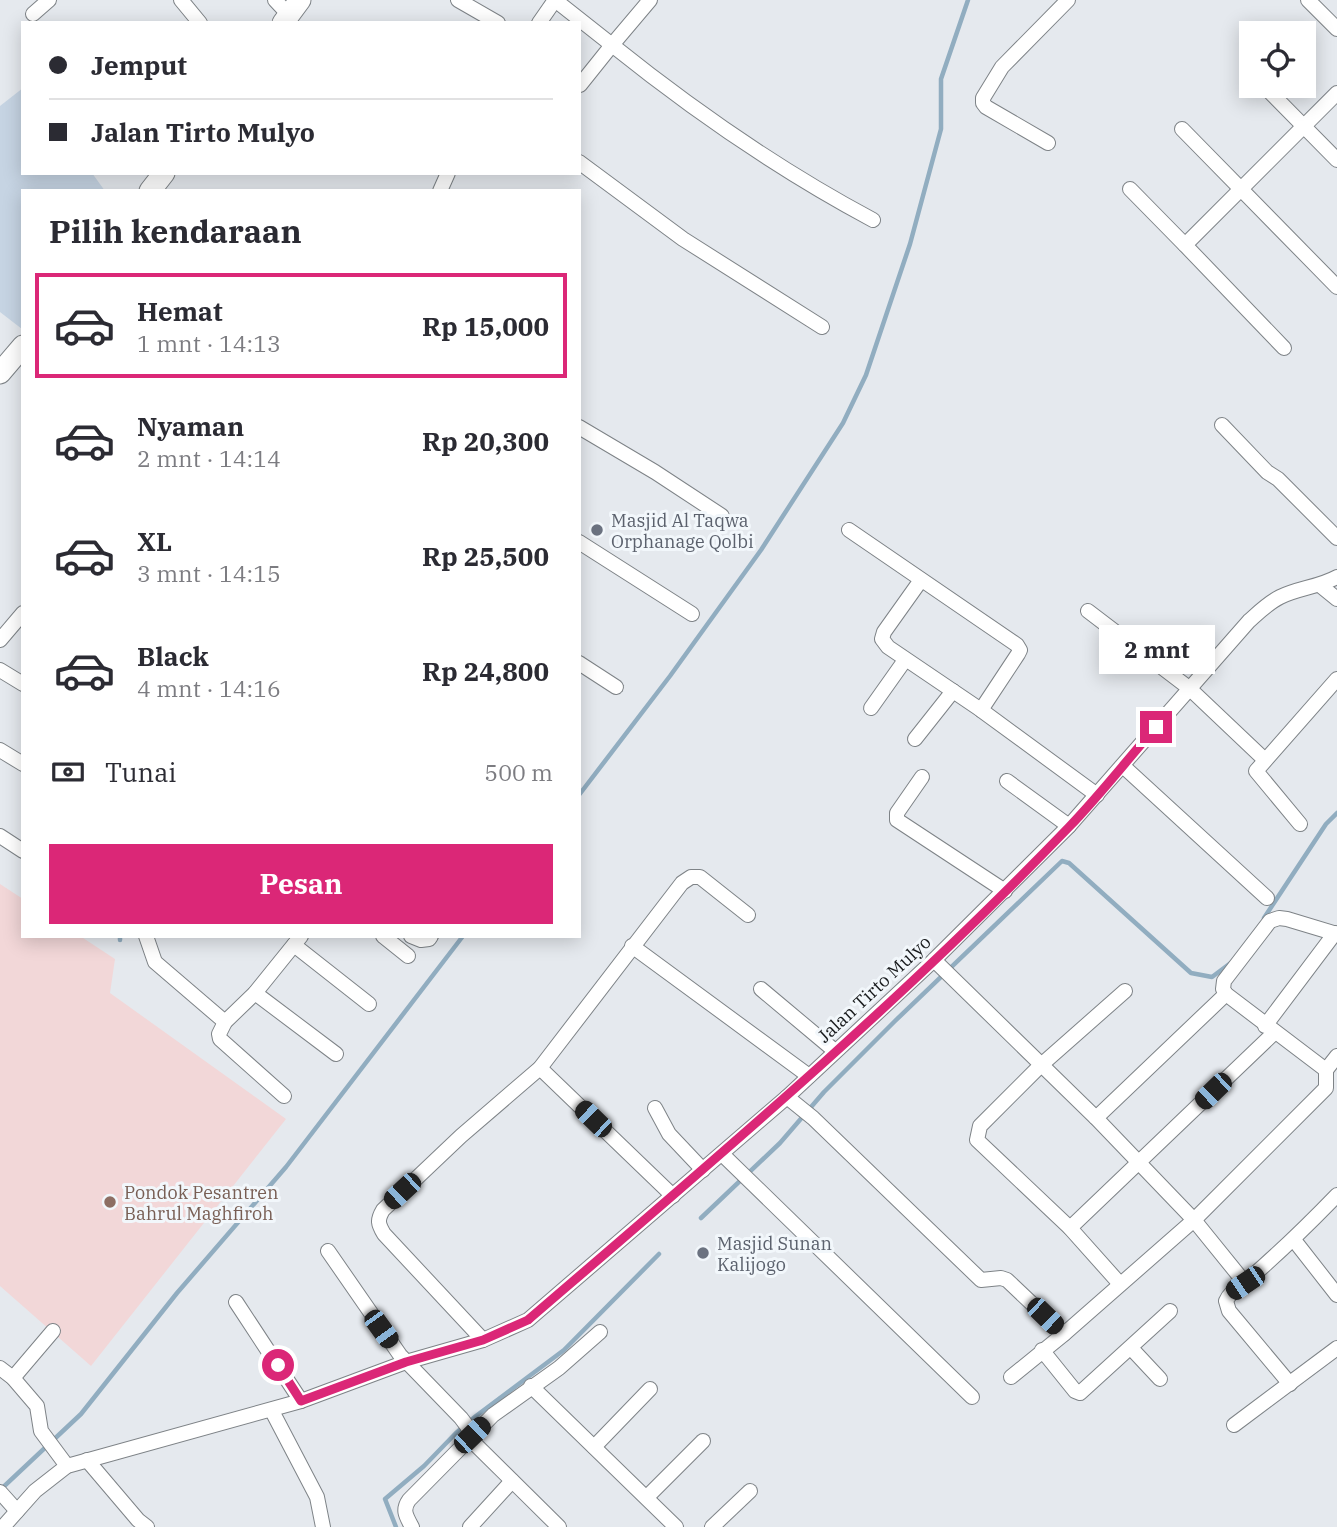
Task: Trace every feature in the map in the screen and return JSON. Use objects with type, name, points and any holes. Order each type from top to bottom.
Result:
[{"type":"main road","points":[[152,189],[162,175]]},
{"type":"main road","points":[[0,373],[21,348]]},
{"type":"street","points":[[33,15],[49,0]]},
{"type":"street","points":[[181,0],[199,21]]},
{"type":"street","points":[[458,0],[495,21]]},
{"type":"street","points":[[540,21],[555,0],[662,85],[826,195],[873,220]]},
{"type":"street","points":[[581,84],[650,0]]},
{"type":"street","points":[[1048,143],[983,103],[1002,66],[1068,0]]},
{"type":"street","points":[[1308,0],[1337,29]]},
{"type":"street","points":[[1185,245],[1337,93]]},
{"type":"street","points":[[1276,98],[1337,160]]},
{"type":"street","points":[[1182,129],[1337,287]]},
{"type":"street","points":[[581,163],[683,239],[822,327]]},
{"type":"street","points":[[1130,190],[1284,348]]},
{"type":"street","points":[[1222,425],[1337,538]]},
{"type":"street","points":[[581,428],[722,516]]},
{"type":"street","points":[[849,530],[1017,645],[1018,654],[981,710]]},
{"type":"street","points":[[581,543],[692,614]]},
{"type":"street","name":"Jalan Tirto Mulyo","points":[[11,1518],[62,1461],[86,1460],[272,1411],[406,1362],[483,1340],[528,1320],[722,1154],[835,1051],[942,968],[1005,891],[1069,826],[1189,688],[1269,603],[1282,596],[1321,586],[1337,577]]},
{"type":"street","points":[[921,580],[884,632],[882,639],[888,647],[981,710],[1097,795]]},
{"type":"street","points":[[1321,586],[1337,598]]},
{"type":"street","points":[[1088,611],[1189,688],[1265,760]]},
{"type":"street","points":[[0,640],[21,615]]},
{"type":"street","points":[[871,708],[905,660]]},
{"type":"street","points":[[581,664],[616,687]]},
{"type":"street","points":[[0,670],[21,683]]},
{"type":"street","points":[[1300,824],[1256,771],[1337,679]]},
{"type":"street","points":[[915,739],[953,691]]},
{"type":"street","points":[[0,750],[21,763]]},
{"type":"street","points":[[1123,766],[1266,898]]},
{"type":"street","points":[[922,777],[897,813],[897,820],[1005,891]]},
{"type":"street","points":[[1007,781],[1069,826]]},
{"type":"street","points":[[0,836],[21,850]]},
{"type":"street","points":[[483,1340],[384,1234],[378,1218],[383,1210],[461,1136],[540,1068],[682,883],[691,877],[700,877],[748,915]]},
{"type":"street","points":[[1011,1377],[1194,1220],[1332,1092],[1326,1070],[1270,1029],[1223,989],[1224,981],[1270,921],[1287,919],[1336,934],[1270,1029],[1139,1163],[1070,1228]]},
{"type":"street","points":[[147,938],[155,962],[225,1022]]},
{"type":"street","points":[[386,938],[408,956]]},
{"type":"street","points":[[284,1096],[220,1039],[219,1034],[225,1022],[255,993],[292,940],[369,1004]]},
{"type":"street","points":[[632,946],[809,1076]]},
{"type":"street","points":[[942,968],[1096,1118],[1194,1220],[1245,1283]]},
{"type":"street","points":[[761,989],[835,1051]]},
{"type":"street","points":[[1120,1284],[1070,1228],[976,1140],[980,1126],[1040,1066],[1125,990]]},
{"type":"street","points":[[255,993],[335,1054]]},
{"type":"street","points":[[1096,1118],[1226,994]]},
{"type":"street","points":[[1326,1070],[1337,1056]]},
{"type":"street","points":[[540,1068],[673,1196]]},
{"type":"street","points":[[786,1097],[813,1118],[981,1280],[1007,1280],[1064,1334]]},
{"type":"street","points":[[655,1108],[669,1135],[703,1170]]},
{"type":"street","points":[[722,1154],[972,1397]]},
{"type":"street","points":[[1290,1384],[1229,1311],[1226,1301],[1228,1294],[1245,1283],[1294,1240],[1337,1195]]},
{"type":"street","points":[[1294,1240],[1337,1295]]},
{"type":"street","points":[[328,1251],[406,1362],[467,1426],[475,1444],[557,1526]]},
{"type":"street","points":[[236,1302],[301,1401]]},
{"type":"street","points":[[1042,1350],[1075,1391],[1080,1393],[1170,1311]]},
{"type":"street","points":[[13,1378],[53,1331]]},
{"type":"street","points":[[412,1527],[404,1512],[405,1506],[467,1426],[493,1415],[559,1368],[600,1332]]},
{"type":"street","points":[[1131,1348],[1160,1379]]},
{"type":"street","points":[[1234,1425],[1337,1348]]},
{"type":"street","points":[[0,1368],[13,1378],[37,1406],[43,1435],[62,1461]]},
{"type":"street","points":[[531,1386],[676,1527]]},
{"type":"street","points":[[594,1447],[650,1389]]},
{"type":"street","points":[[272,1411],[317,1497],[323,1527]]},
{"type":"street","points":[[647,1497],[703,1441]]},
{"type":"street","points":[[86,1460],[139,1525]]},
{"type":"street","points":[[470,1527],[512,1481]]},
{"type":"street","points":[[712,1527],[750,1491]]},
{"type":"street","points":[[1,1493],[11,1518],[24,1527]]},
{"type":"shaded area","points":[[21,90],[21,175],[93,175],[104,189],[21,189],[21,328],[0,312],[0,106]]},
{"type":"shaded area","name":"Pondok Pesantren Bahrul Maghfiroh","points":[[0,884],[21,898],[21,938],[83,938],[115,959],[110,993],[286,1119],[91,1366],[0,1286]]},
{"type":"waterway","points":[[581,792],[761,550],[843,423],[866,375],[910,244],[941,129],[941,79],[968,0]]},
{"type":"waterway","points":[[1264,918],[1326,824],[1337,813]]},
{"type":"waterway","points":[[701,1218],[780,1143],[824,1092],[895,1021],[1062,861],[1069,863],[1191,973],[1212,977],[1232,962]]},
{"type":"waterway","points":[[0,1490],[81,1414],[177,1293],[286,1167],[461,938]]},
{"type":"waterway","points":[[396,1527],[385,1499],[476,1416],[564,1350],[659,1254]]},
{"type":"place","name":"Masjid Al Taqwa Orphanage Qolbi","points":[[597,530]]},
{"type":"place","name":"Pondok Pesantren Bahrul Maghfiroh","points":[[110,1202]]},
{"type":"place","name":"Masjid Sunan Kalijogo","points":[[703,1253]]},
{"type":"route","points":[[278,1365],[301,1401],[406,1362],[483,1340],[528,1320],[786,1097],[934,960],[1069,826],[1156,727]]}]
